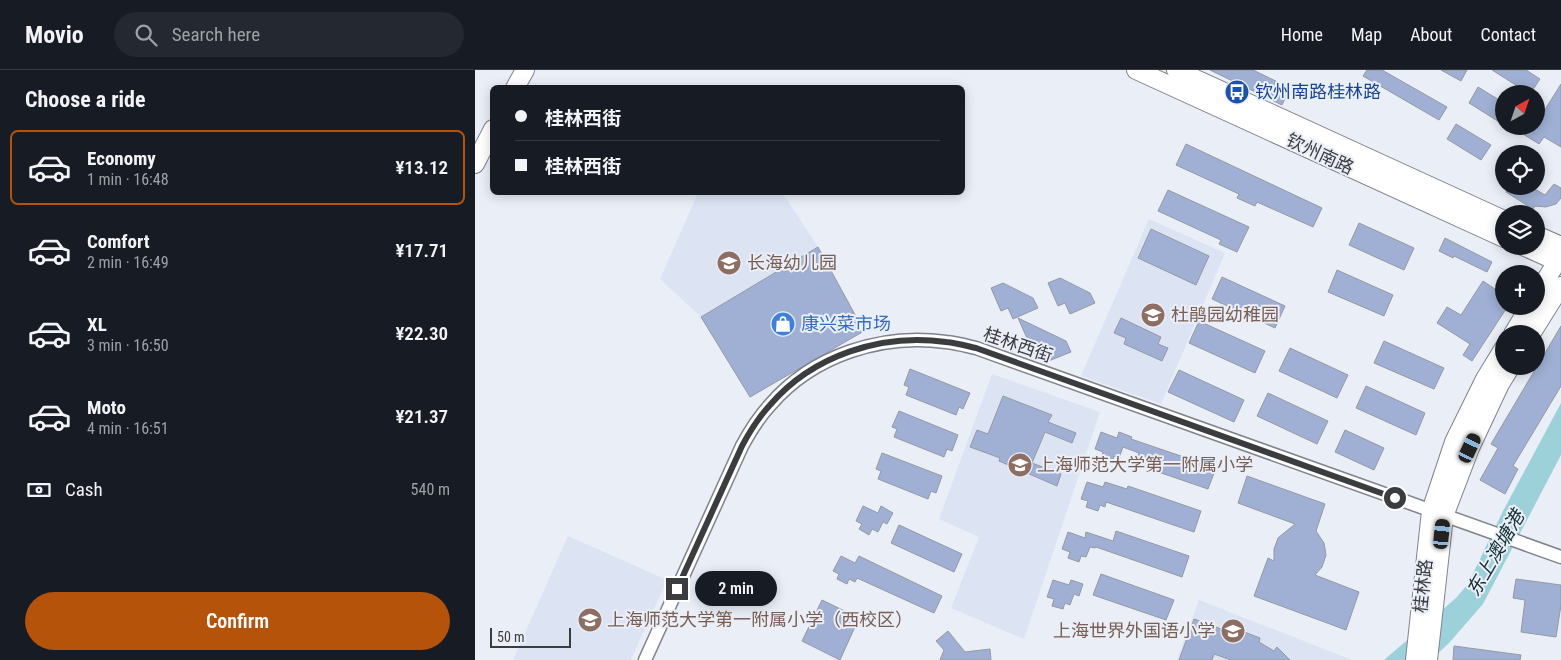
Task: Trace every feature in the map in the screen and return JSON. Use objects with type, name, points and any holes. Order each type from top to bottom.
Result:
[{"type":"main road","points":[[517,85],[525,70]]},
{"type":"main road","name":"钦州南路","points":[[1136,70],[1495,234]]},
{"type":"main road","name":"钦州南路","points":[[1176,70],[1495,216]]},
{"type":"main road","points":[[475,164],[490,136]]},
{"type":"main road","points":[[1545,243],[1560,256]]},
{"type":"main road","points":[[1545,252],[1560,256]]},
{"type":"main road","points":[[1545,281],[1560,256]]},
{"type":"main road","points":[[1537,325],[1561,286]]},
{"type":"main road","name":"桂林路","points":[[1415,660],[1437,513],[1454,442],[1495,363]]},
{"type":"main road","name":"桂林路","points":[[1428,660],[1434,606],[1437,513],[1506,375]]},
{"type":"street","name":"桂林西街","points":[[645,660],[742,446],[754,425],[770,404],[791,384],[842,354],[867,345],[892,341],[920,340],[947,342],[976,348],[1561,557]]},
{"type":"shaded area","name":"长海幼儿园","points":[[697,195],[784,195],[818,247],[701,317],[660,279]]},
{"type":"shaded area","name":"杜鹃园幼稚园","points":[[1149,219],[1225,253],[1161,404],[1081,376]]},
{"type":"shaded area","name":"上海师范大学第一附属小学","points":[[992,374],[1100,412],[1024,639],[951,608],[979,537],[939,519]]},
{"type":"shaded area","name":"上海师范大学第一附属小学（西校区）","points":[[568,536],[667,580],[631,660],[513,660]]},
{"type":"shaded area","name":"上海世界外国语小学","points":[[1199,600],[1352,660],[1177,660]]},
{"type":"water","name":"东上澳塘港","points":[[1561,403],[1561,455],[1483,604],[1449,643],[1431,660],[1384,660],[1456,598],[1468,584],[1503,511]]},
{"type":"building","points":[[1210,70],[1253,70],[1290,88],[1282,105]]},
{"type":"building","points":[[1367,70],[1382,70],[1447,107],[1439,120],[1363,76]]},
{"type":"building","points":[[1441,70],[1467,70],[1461,81]]},
{"type":"building","points":[[1492,70],[1526,70],[1540,79],[1536,85],[1516,85]]},
{"type":"building","points":[[1561,84],[1561,147],[1544,137],[1539,144],[1525,135],[1545,135],[1545,110]]},
{"type":"building","points":[[1478,87],[1495,97],[1495,119],[1469,103]]},
{"type":"building","points":[[1456,124],[1491,145],[1481,160],[1447,139]]},
{"type":"building","points":[[1186,144],[1322,208],[1313,227],[1257,202],[1255,206],[1237,198],[1239,194],[1176,165]]},
{"type":"building","points":[[1554,184],[1561,188],[1561,198],[1556,204],[1546,207],[1545,205],[1527,205],[1511,195],[1545,195]]},
{"type":"building","points":[[1168,190],[1249,227],[1237,252],[1219,244],[1221,240],[1158,211]]},
{"type":"building","points":[[1359,223],[1414,248],[1404,270],[1349,245]]},
{"type":"building","points":[[1151,229],[1209,256],[1196,285],[1138,258]]},
{"type":"building","points":[[1445,238],[1492,262],[1487,272],[1439,251]]},
{"type":"building","name":"康兴菜市场","points":[[818,247],[864,331],[750,397],[701,317]]},
{"type":"building","points":[[1337,270],[1393,295],[1384,316],[1328,292]]},
{"type":"building","points":[[1222,277],[1285,306],[1275,328],[1212,299]]},
{"type":"building","points":[[1060,278],[1090,293],[1095,303],[1070,314],[1065,303],[1058,306],[1048,283]]},
{"type":"building","points":[[1483,281],[1495,289],[1495,315],[1502,315],[1472,361],[1463,355],[1470,344],[1437,323],[1447,307],[1461,315]]},
{"type":"building","points":[[1003,283],[1033,298],[1038,308],[1013,319],[1008,308],[1001,311],[991,288]]},
{"type":"building","points":[[1018,318],[1066,341],[1071,352],[1046,362],[1041,352],[1034,354]]},
{"type":"building","points":[[1121,318],[1161,337],[1158,344],[1168,348],[1162,361],[1124,344],[1126,338],[1114,333]]},
{"type":"building","points":[[1199,321],[1265,351],[1255,373],[1189,343]]},
{"type":"building","points":[[1561,326],[1561,386],[1513,466],[1518,469],[1505,494],[1480,480],[1498,448],[1491,444],[1532,375],[1545,375],[1545,353]]},
{"type":"building","points":[[1384,341],[1444,368],[1434,389],[1374,363]]},
{"type":"building","points":[[1290,348],[1348,375],[1337,398],[1279,371]]},
{"type":"building","points":[[910,369],[970,393],[963,409],[959,407],[956,415],[906,395],[909,387],[904,385]]},
{"type":"building","points":[[1179,370],[1244,400],[1234,422],[1168,392]]},
{"type":"building","points":[[1366,386],[1425,413],[1416,435],[1356,408]]},
{"type":"building","points":[[1268,393],[1328,421],[1317,444],[1257,416]]},
{"type":"building","points":[[1003,396],[1052,415],[1048,422],[1076,433],[1072,443],[1045,432],[1032,463],[1061,474],[1057,486],[999,461],[1000,458],[970,447],[977,430],[988,434]]},
{"type":"building","points":[[899,411],[958,435],[952,451],[947,449],[944,457],[894,437],[897,429],[892,427]]},
{"type":"building","points":[[1345,430],[1384,448],[1374,470],[1335,452]]},
{"type":"building","points":[[1101,432],[1117,438],[1119,432],[1132,437],[1131,439],[1216,468],[1208,489],[1135,464],[1139,453],[1123,447],[1119,458],[1114,456],[1112,462],[1101,458],[1103,452],[1095,449]]},
{"type":"building","points":[[882,453],[942,476],[936,493],[931,491],[928,499],[878,479],[881,471],[876,469]]},
{"type":"building","points":[[1247,476],[1325,504],[1316,531],[1324,543],[1326,555],[1322,567],[1315,575],[1359,592],[1346,630],[1254,596],[1268,558],[1274,561],[1274,549],[1278,538],[1295,524],[1238,503]]},
{"type":"building","points":[[1087,482],[1103,487],[1105,482],[1127,489],[1128,486],[1201,511],[1194,532],[1106,502],[1105,507],[1100,505],[1098,511],[1086,507],[1088,501],[1081,499]]},
{"type":"building","points":[[863,506],[878,513],[881,506],[893,513],[887,524],[883,522],[878,532],[872,529],[869,535],[859,529],[862,524],[856,521]]},
{"type":"building","points":[[899,525],[962,554],[954,572],[891,543]]},
{"type":"building","points":[[1116,531],[1189,556],[1182,577],[1096,547],[1090,547],[1086,557],[1081,556],[1079,562],[1068,558],[1070,552],[1062,549],[1068,532],[1085,538],[1086,532],[1113,541]]},
{"type":"building","points":[[841,556],[855,563],[859,556],[942,596],[934,613],[857,578],[855,582],[849,579],[847,584],[837,579],[839,574],[833,571]]},
{"type":"building","points":[[1101,574],[1174,600],[1166,620],[1093,595]]},
{"type":"building","points":[[1516,579],[1561,585],[1561,605],[1556,637],[1521,632],[1525,600],[1513,598]]},
{"type":"building","points":[[1053,580],[1069,585],[1071,580],[1083,584],[1079,596],[1074,594],[1070,605],[1065,603],[1063,609],[1052,606],[1054,599],[1047,597]]},
{"type":"building","points":[[822,600],[859,618],[840,660],[802,641]]},
{"type":"building","points":[[1194,619],[1224,630],[1226,625],[1260,638],[1259,642],[1274,651],[1277,647],[1290,660],[1231,660],[1214,654],[1212,660],[1179,660]]},
{"type":"building","points":[[948,631],[965,652],[990,649],[991,660],[940,660],[944,650],[936,641]]},
{"type":"building","points":[[1454,646],[1521,655],[1520,660],[1453,660]]},
{"type":"place","name":"钦州南路桂林路","points":[[1237,92]]},
{"type":"place","name":"长海幼儿园","points":[[729,263]]},
{"type":"place","name":"杜鹃园幼稚园","points":[[1153,315]]},
{"type":"place","name":"康兴菜市场","points":[[783,324]]},
{"type":"place","name":"上海师范大学第一附属小学","points":[[1020,465]]},
{"type":"place","name":"上海师范大学第一附属小学（西校区）","points":[[590,620]]},
{"type":"place","name":"上海世界外国语小学","points":[[1233,631]]},
{"type":"route","points":[[677,589],[742,446],[754,425],[770,404],[791,384],[842,354],[867,345],[892,341],[920,340],[947,342],[976,348],[1395,498]]}]
